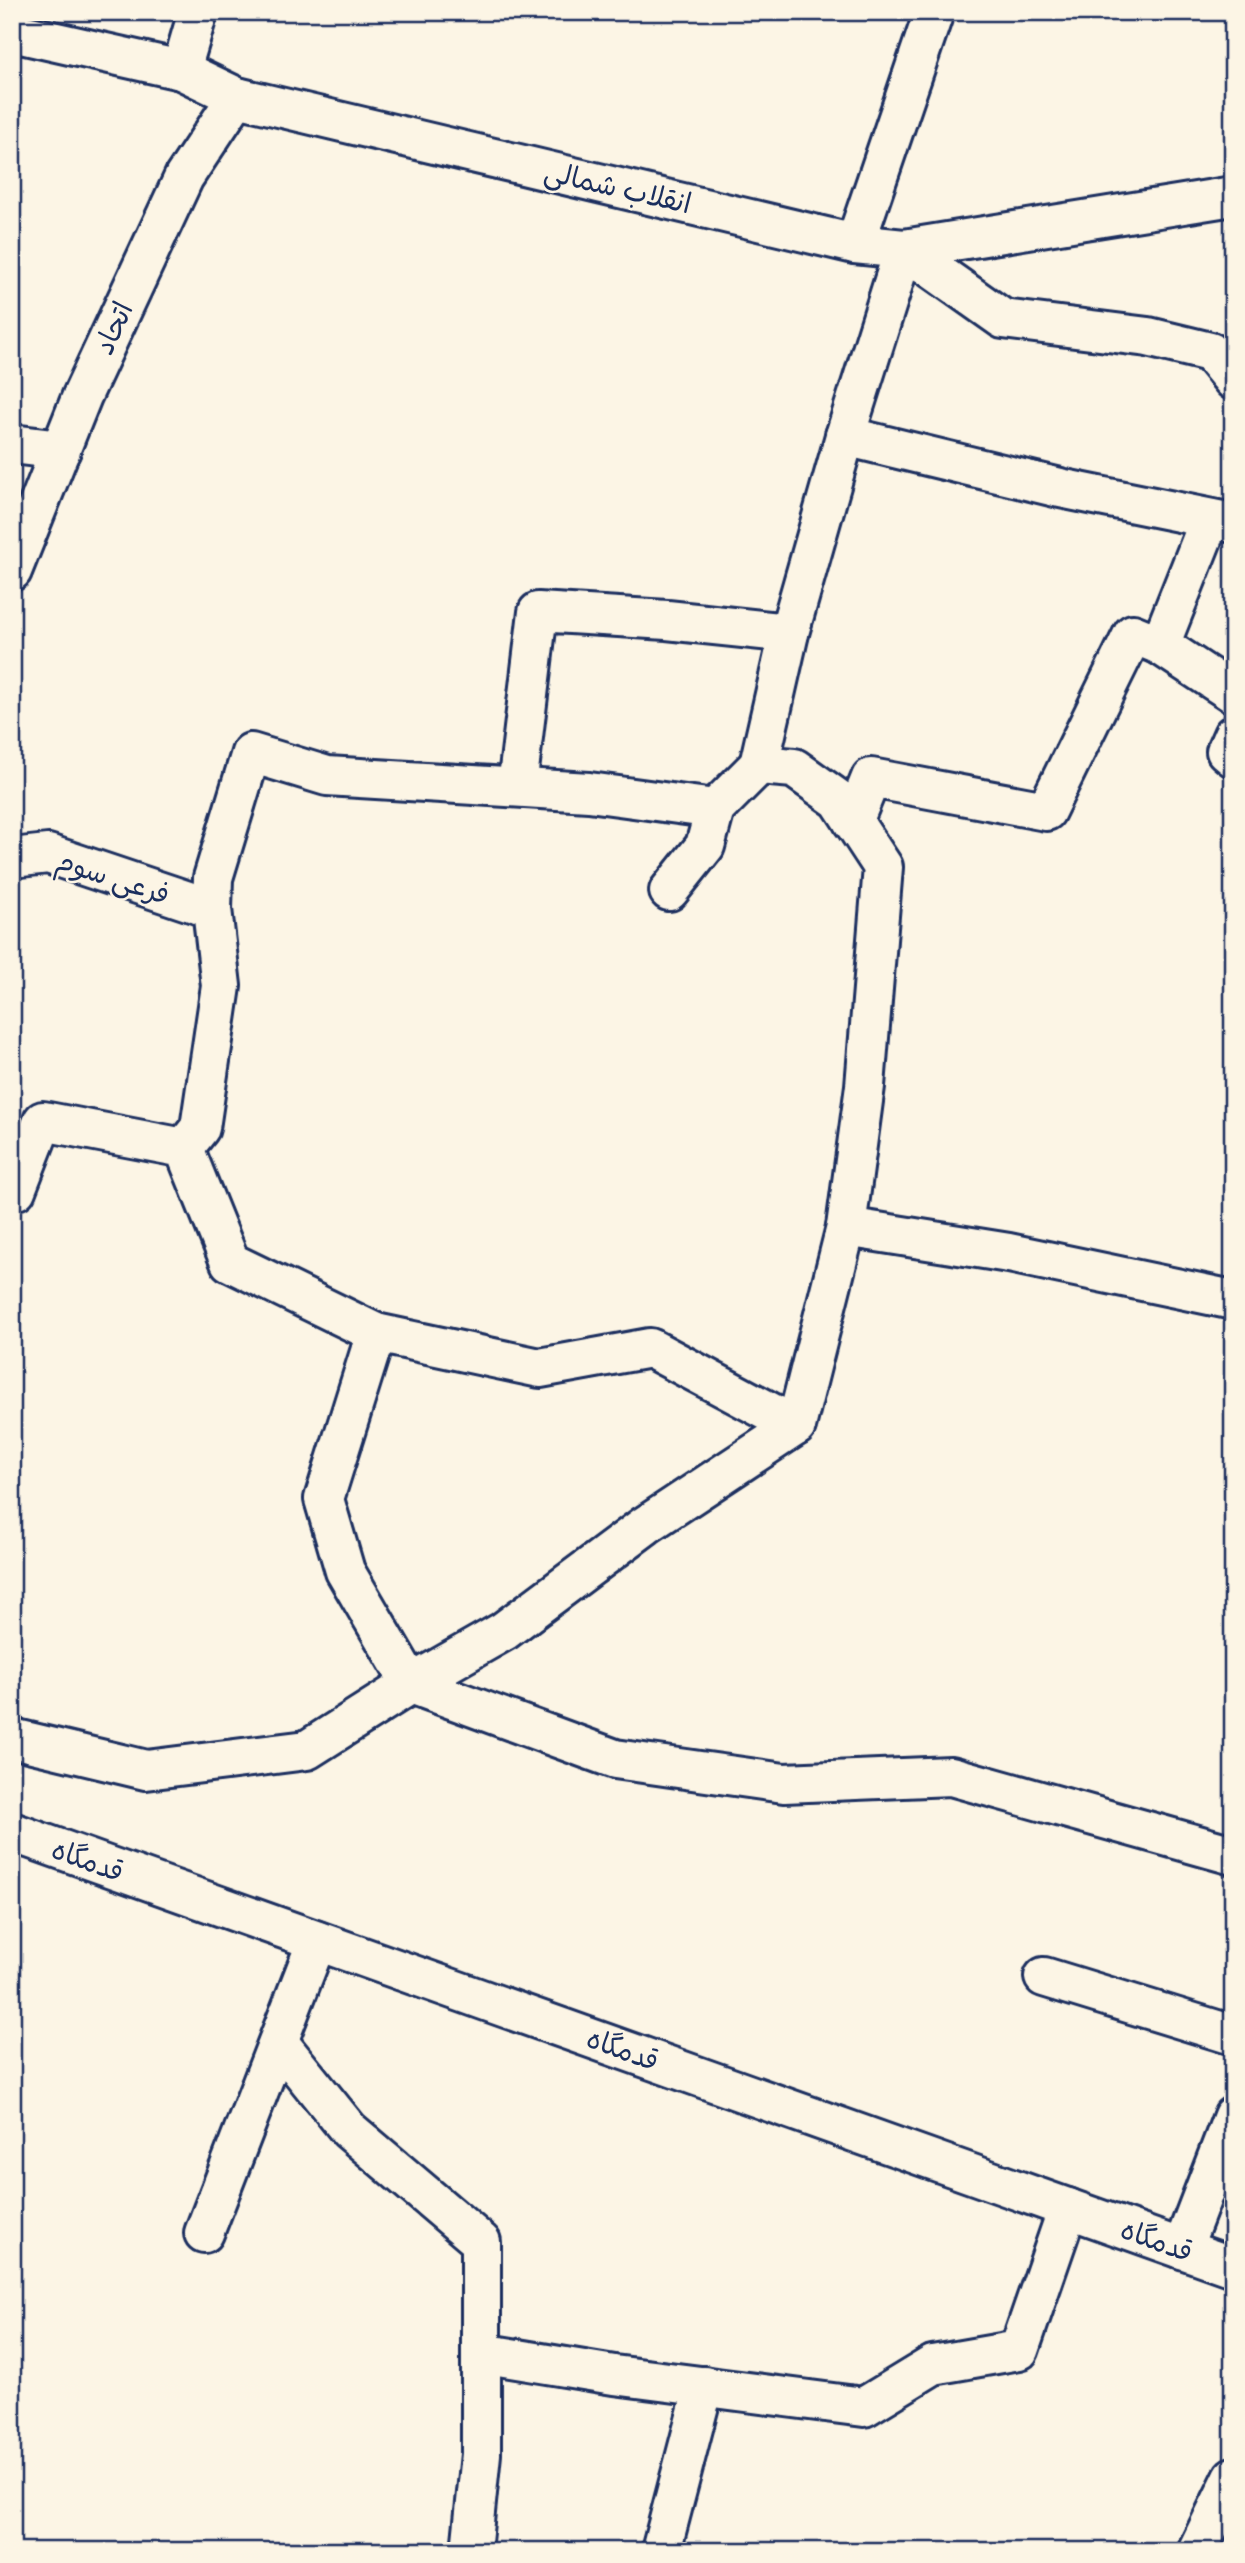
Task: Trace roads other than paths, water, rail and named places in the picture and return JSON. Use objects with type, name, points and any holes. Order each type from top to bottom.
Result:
[{"type":"street","points":[[181,69],[198,12]]},
{"type":"street","points":[[855,244],[934,12]]},
{"type":"street","name":"انقلاب شمالی","points":[[12,32],[181,69],[237,97],[855,244],[904,249],[1233,196]]},
{"type":"street","name":"اتحاد","points":[[12,571],[82,396],[184,177],[237,97]]},
{"type":"street","points":[[669,891],[705,846],[715,809],[759,765],[789,633],[845,436],[904,249],[1003,319],[1148,337],[1210,352],[1233,380]]},
{"type":"street","points":[[845,436],[1060,488],[1222,521],[1160,645]]},
{"type":"street","points":[[12,444],[61,450]]},
{"type":"street","points":[[517,787],[538,612],[667,620],[789,633]]},
{"type":"street","points":[[853,822],[871,778],[1046,811],[1133,634],[1160,645],[1233,693]]},
{"type":"street","points":[[1233,735],[1226,751],[1233,757]]},
{"type":"street","points":[[184,1148],[200,1128],[220,986],[212,909],[213,878],[251,753],[327,776],[589,792],[715,809]]},
{"type":"street","points":[[12,1738],[146,1770],[307,1750],[411,1684],[504,1631],[646,1525],[796,1426],[846,1227],[865,1086],[883,867],[839,800],[794,768],[759,765]]},
{"type":"street","name":"فرعی سوم","points":[[12,858],[48,854],[212,909]]},
{"type":"street","points":[[12,1190],[16,1190],[43,1121],[184,1148]]},
{"type":"street","points":[[184,1148],[230,1262],[376,1334],[540,1368],[650,1348],[796,1426]]},
{"type":"street","points":[[846,1227],[1009,1253],[1233,1300]]},
{"type":"street","points":[[376,1334],[324,1499],[345,1571],[411,1684],[615,1759],[784,1783],[951,1776],[1233,1855]]},
{"type":"street","name":"قدمگاه","points":[[12,1832],[1233,2267]]},
{"type":"street","points":[[204,2233],[317,1941]]},
{"type":"street","points":[[1044,1976],[1233,2035]]},
{"type":"street","points":[[279,2043],[349,2130],[481,2242],[481,2454],[471,2551]]},
{"type":"street","points":[[1182,2249],[1233,2116]]},
{"type":"street","points":[[481,2353],[614,2375],[863,2407],[933,2365],[1019,2350],[1068,2208]]},
{"type":"street","points":[[661,2551],[704,2386]]},
{"type":"street","points":[[1197,2551],[1233,2477]]}]
